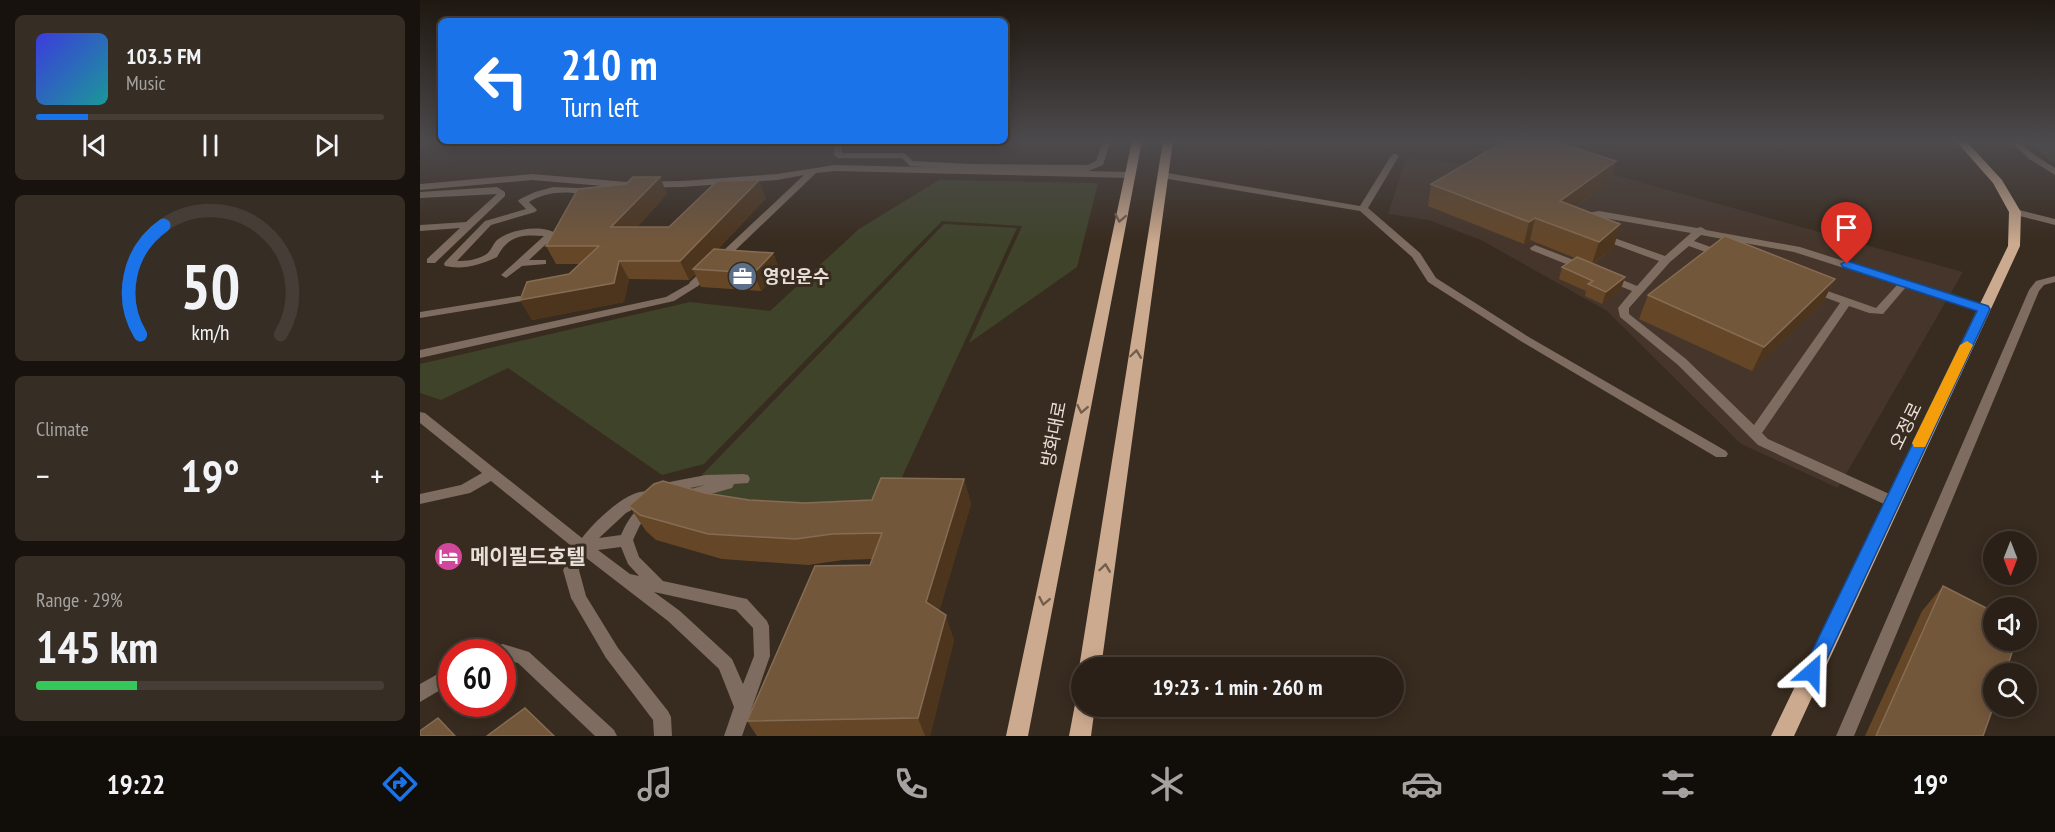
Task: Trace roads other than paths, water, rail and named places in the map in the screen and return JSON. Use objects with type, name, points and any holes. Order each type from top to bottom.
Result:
[{"type":"main road","name":"방화대로","points":[[1017,736],[1129,175]]},
{"type":"main road","points":[[1092,657],[1162,175]]},
{"type":"main road","points":[[1992,175],[2015,212]]},
{"type":"main road","name":"오정로","points":[[1782,736],[1891,501],[2014,246],[2015,212]]},
{"type":"main road","points":[[1080,736],[1083,717]]},
{"type":"street","points":[[420,187],[532,177],[627,185],[682,184],[787,175]]},
{"type":"street","points":[[420,354],[670,298],[694,284],[809,175]]},
{"type":"street","points":[[1164,175],[1363,209],[1416,255],[1432,280],[1523,338],[1721,454]]},
{"type":"street","points":[[1363,209],[1383,175]]},
{"type":"street","points":[[449,264],[488,224],[532,210],[524,201],[536,193],[553,189],[586,192],[575,209]]},
{"type":"street","points":[[420,195],[498,190],[502,194],[460,234],[426,261]]},
{"type":"street","points":[[2015,212],[2055,222]]},
{"type":"street","points":[[1666,260],[1586,231],[1578,227],[1578,223],[1590,215],[1599,214],[1796,249],[1984,309]]},
{"type":"street","points":[[506,275],[562,224]]},
{"type":"street","points":[[420,228],[469,225]]},
{"type":"street","points":[[1701,231],[1666,260],[1623,308],[1624,315],[1682,362],[1754,435],[1778,450],[1891,501]]},
{"type":"street","points":[[426,261],[460,265],[479,262],[492,255],[504,239],[522,234],[542,232],[552,234]]},
{"type":"street","points":[[420,236],[460,234]]},
{"type":"street","points":[[1688,242],[1730,258]]},
{"type":"street","points":[[1535,248],[1639,290]]},
{"type":"street","points":[[520,263],[542,261]]},
{"type":"street","points":[[1845,736],[2034,290],[2040,283],[2055,279]]},
{"type":"street","points":[[1804,286],[1879,312],[1904,283]]},
{"type":"street","points":[[420,315],[519,299]]},
{"type":"street","points":[[1754,435],[1846,302]]},
{"type":"street","points":[[420,416],[582,546],[674,616],[726,664],[743,707]]},
{"type":"street","points":[[420,499],[465,489],[492,474]]},
{"type":"street","points":[[658,586],[633,560],[626,540],[634,522],[652,506],[743,479],[706,480],[664,488],[640,498],[600,524],[582,546],[571,570],[579,598],[612,653],[662,717],[663,736]]},
{"type":"street","points":[[582,546],[626,540]]},
{"type":"street","points":[[624,579],[741,604],[761,626],[762,656],[733,736]]},
{"type":"street","points":[[516,655],[523,657],[608,736]]},
{"type":"street","points":[[420,694],[438,682]]},
{"type":"place","name":"영인운수","points":[[742,277]]},
{"type":"place","name":"메이필드호텔","points":[[449,557]]}]
